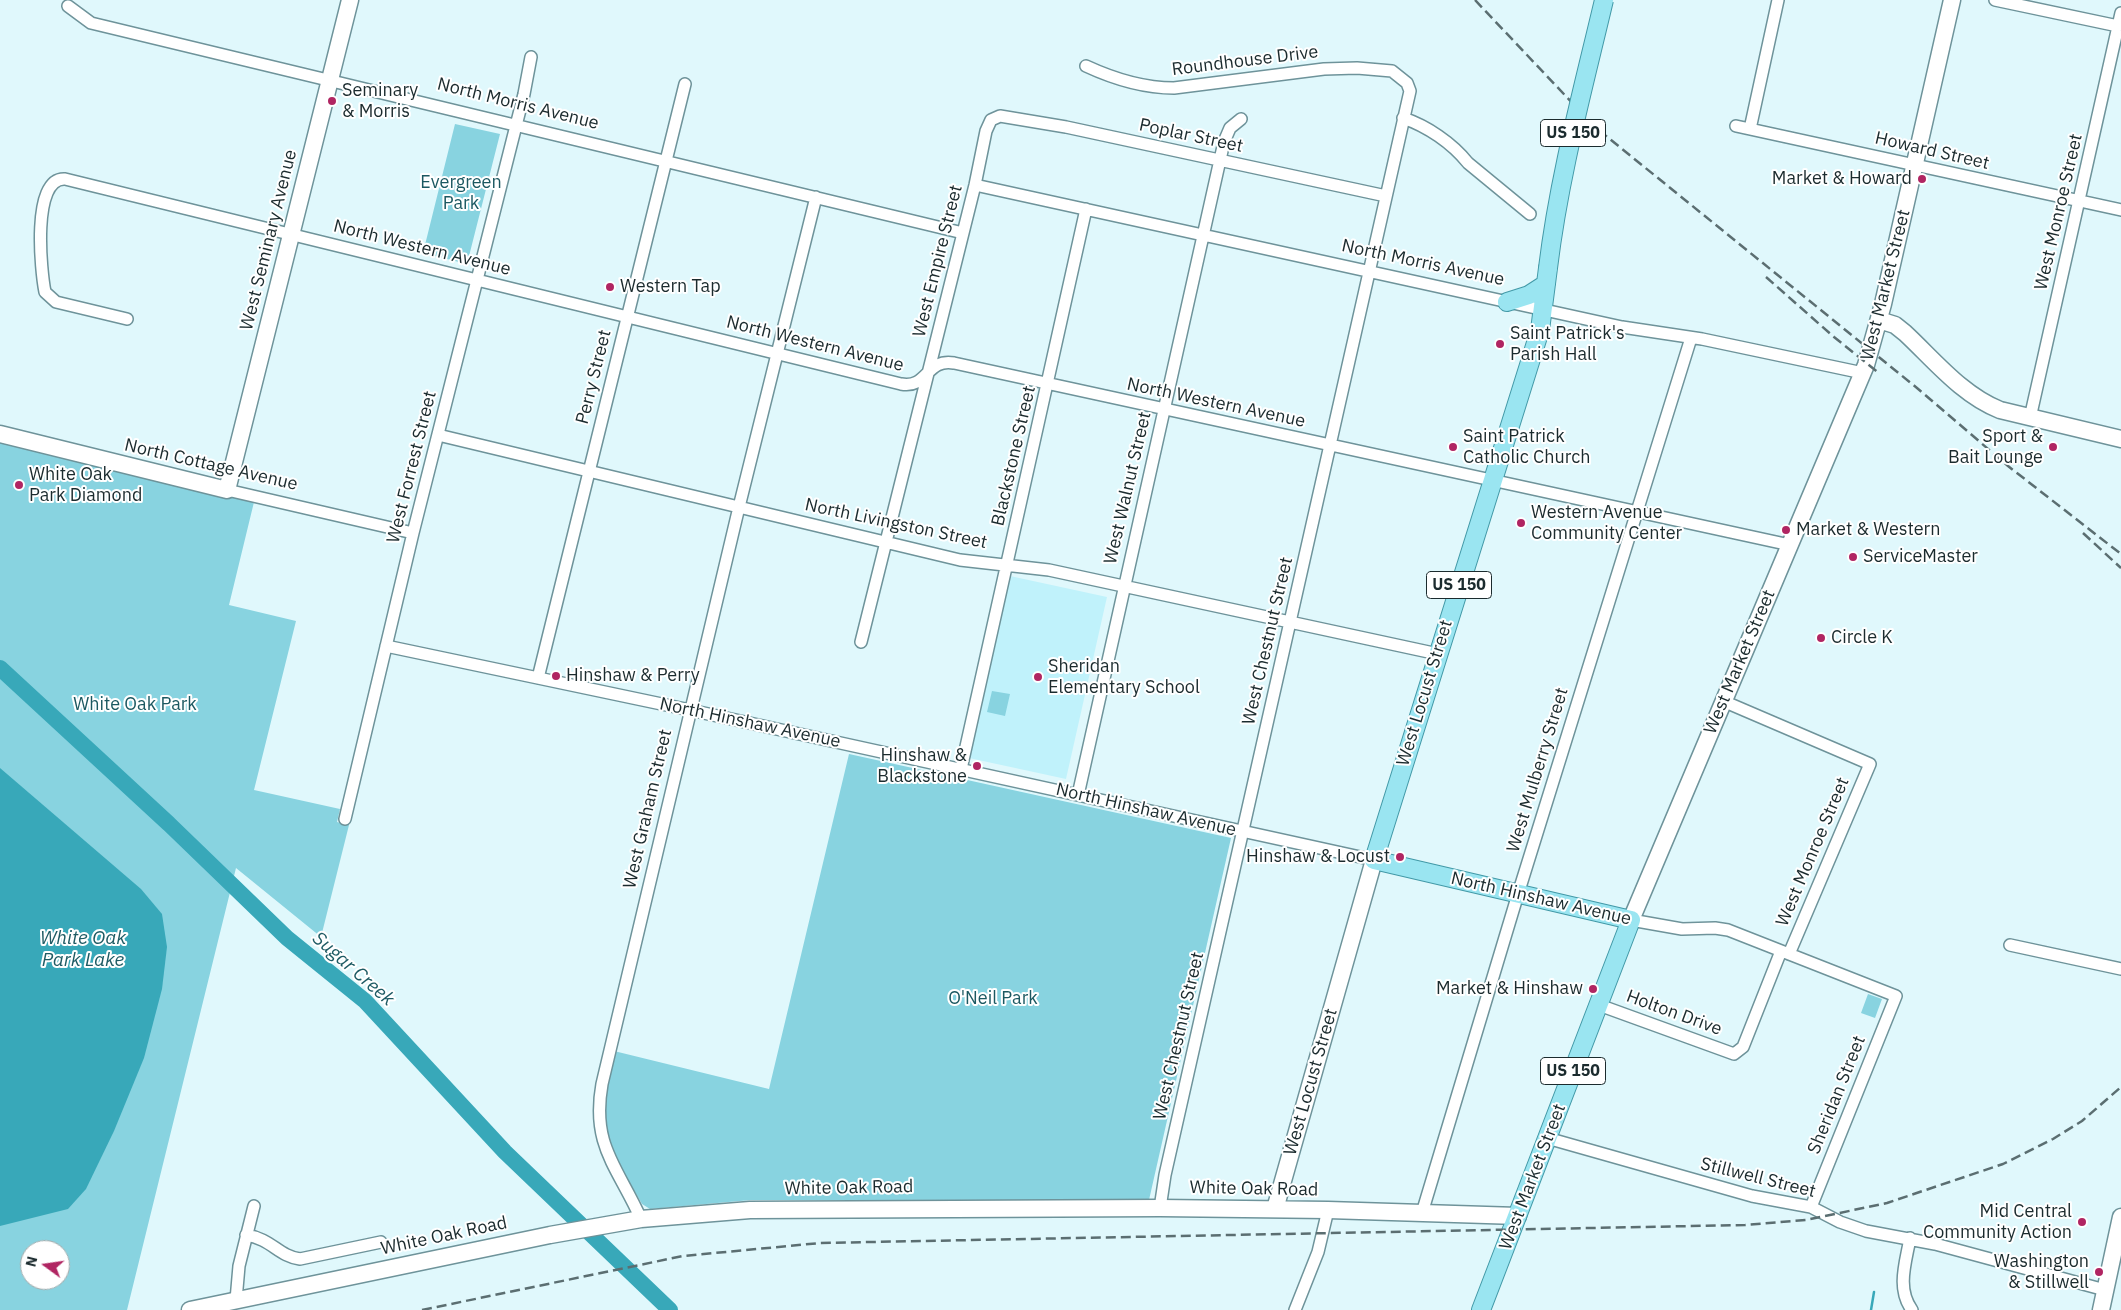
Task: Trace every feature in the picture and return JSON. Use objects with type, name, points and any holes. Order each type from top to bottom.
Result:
[{"type":"main road","name":"West Locust Street","points":[[1374,860],[1540,330],[1552,233],[1567,158],[1604,0]]},
{"type":"main road","points":[[1507,302],[1529,295],[1547,276]]},
{"type":"main road","name":"North Hinshaw Avenue","points":[[1374,860],[1630,920]]},
{"type":"main road","name":"West Market Street","points":[[1481,1310],[1630,920]]},
{"type":"street","name":"West Seminary Avenue","points":[[227,490],[350,0]]},
{"type":"street","points":[[1750,129],[1778,0]]},
{"type":"street","name":"West Market Street","points":[[1630,920],[1863,373],[1879,320],[1952,0]]},
{"type":"street","points":[[1995,0],[2118,26]]},
{"type":"street","name":"North Morris Avenue","points":[[68,6],[91,23],[962,233]]},
{"type":"street","name":"West Monroe Street","points":[[2030,418],[2121,13]]},
{"type":"street","name":"West Forrest Street","points":[[345,819],[386,646],[516,125],[531,57]]},
{"type":"street","name":"Roundhouse Drive","points":[[1086,66],[1119,80],[1156,88],[1174,88],[1324,69],[1356,68],[1392,71],[1408,83]]},
{"type":"street","name":"West Chestnut Street","points":[[1160,1208],[1165,1175],[1410,91],[1408,83]]},
{"type":"street","name":"Perry Street","points":[[538,678],[686,84]]},
{"type":"street","name":"Poplar Street","points":[[991,121],[997,116],[1066,126],[1386,196]]},
{"type":"street","points":[[1403,118],[1421,124],[1461,153],[1468,163],[1530,214]]},
{"type":"street","name":"West Walnut Street","points":[[1078,795],[1220,160],[1227,133],[1241,119]]},
{"type":"street","name":"West Empire Street","points":[[861,642],[975,185],[986,131],[991,121]]},
{"type":"street","name":"Howard Street","points":[[1736,126],[2121,210]]},
{"type":"street","name":"North Western Avenue","points":[[127,319],[56,302],[48,296],[44,286],[40,234],[45,201],[52,183],[65,179],[910,386],[918,383],[935,364],[943,361],[1790,545]]},
{"type":"street","name":"North Morris Avenue","points":[[975,185],[1622,327],[1691,338],[1863,373]]},
{"type":"street","name":"West Graham Street","points":[[641,1219],[608,1156],[598,1119],[598,1106],[690,710],[816,197]]},
{"type":"street","name":"Blackstone Street","points":[[961,769],[1086,209]]},
{"type":"street","points":[[1879,320],[1895,325],[1905,333],[1978,400],[2000,410],[2121,439]]},
{"type":"street","name":"West Mulberry Street","points":[[1422,1213],[1518,894],[1691,338]]},
{"type":"street","name":"North Cottage Avenue","points":[[0,434],[227,490],[414,533]]},
{"type":"street","name":"North Livingston Street","points":[[438,435],[960,560],[1048,570],[1438,654]]},
{"type":"street","name":"North Hinshaw Avenue","points":[[386,646],[690,710],[1374,860]]},
{"type":"street","name":"West Monroe Street","points":[[1723,701],[1870,764],[1743,1047],[1737,1052]]},
{"type":"street","name":"West Locust Street","points":[[1275,1209],[1374,860]]},
{"type":"street","name":"North Hinshaw Avenue","points":[[1630,920],[1672,928],[1715,928],[1728,930],[1896,996]]},
{"type":"street","points":[[2010,945],[2121,969]]},
{"type":"street","name":"Sheridan Street","points":[[1811,1207],[1896,996]]},
{"type":"street","name":"Holton Drive","points":[[1599,1005],[1728,1052],[1737,1052]]},
{"type":"street","name":"Stillwell Street","points":[[1547,1138],[1752,1196],[1811,1207],[1851,1226],[1910,1238],[2105,1290]]},
{"type":"street","points":[[236,1300],[239,1266],[254,1206]]},
{"type":"street","name":"White Oak Road","points":[[190,1310],[550,1235],[641,1219],[750,1210],[804,1208],[1160,1208],[1328,1210],[1518,1216]]},
{"type":"street","points":[[1295,1310],[1318,1252],[1328,1210]]},
{"type":"street","points":[[2101,1310],[2121,1218]]},
{"type":"street","points":[[246,1235],[263,1238],[287,1256],[300,1259],[381,1242]]},
{"type":"street","points":[[1910,1238],[1903,1294],[1912,1310]]},
{"type":"shaded area","name":"Sheridan Elementary School","points":[[1010,576],[1107,597],[1066,779],[969,758]]},
{"type":"green space","name":"Evergreen Park","points":[[455,124],[500,134],[467,264],[423,253]]},
{"type":"green space","name":"White Oak Park","points":[[0,442],[254,502],[229,605],[296,621],[254,790],[340,809],[337,822],[349,825],[321,937],[236,868],[127,1310],[0,1310]]},
{"type":"green space","points":[[992,691],[1010,694],[1005,716],[987,712]]},
{"type":"green space","name":"O'Neil Park","points":[[849,754],[1231,838],[1149,1200],[751,1200],[650,1209],[642,1204],[625,1175],[606,1135],[603,1116],[614,1051],[769,1089]]},
{"type":"green space","points":[[1868,994],[1882,999],[1875,1018],[1861,1013]]},
{"type":"water","name":"White Oak Park Lake","points":[[0,768],[141,889],[162,914],[167,947],[162,989],[144,1058],[114,1131],[86,1189],[68,1209],[0,1226]]},
{"type":"waterway","name":"Sugar Creek","points":[[0,668],[169,824],[287,938],[365,1001],[505,1152],[670,1310]]},
{"type":"waterway","points":[[1871,1310],[1874,1292]]},
{"type":"railway","points":[[1475,0],[1595,127],[1917,388],[2008,466],[2121,554]]},
{"type":"railway","points":[[1766,277],[1834,337],[1880,374]]},
{"type":"railway","points":[[2083,533],[2121,568]]},
{"type":"railway","points":[[422,1310],[683,1256],[820,1243],[1745,1225],[1806,1220],[1887,1203],[2003,1164],[2053,1139],[2082,1121],[2121,1087]]},
{"type":"place","name":"Seminary & Morris","points":[[332,101]]},
{"type":"place","name":"Market & Howard","points":[[1922,179]]},
{"type":"place","name":"Western Tap","points":[[610,287]]},
{"type":"place","name":"Saint Patrick's Parish Hall","points":[[1500,344]]},
{"type":"place","name":"Saint Patrick Catholic Church","points":[[1453,447]]},
{"type":"place","name":"Sport & Bait Lounge","points":[[2053,447]]},
{"type":"place","name":"White Oak Park Diamond","points":[[19,485]]},
{"type":"place","name":"Western Avenue Community Center","points":[[1521,523]]},
{"type":"place","name":"Market & Western","points":[[1786,530]]},
{"type":"place","name":"ServiceMaster","points":[[1853,557]]},
{"type":"place","name":"Circle K","points":[[1821,638]]},
{"type":"place","name":"Hinshaw & Perry","points":[[556,676]]},
{"type":"place","name":"Sheridan Elementary School","points":[[1038,677]]},
{"type":"place","name":"Hinshaw & Blackstone","points":[[977,766]]},
{"type":"place","name":"Hinshaw & Locust","points":[[1400,857]]},
{"type":"place","name":"Market & Hinshaw","points":[[1593,989]]},
{"type":"place","name":"Mid Central Community Action","points":[[2082,1222]]},
{"type":"place","name":"Washington & Stillwell","points":[[2099,1272]]}]
